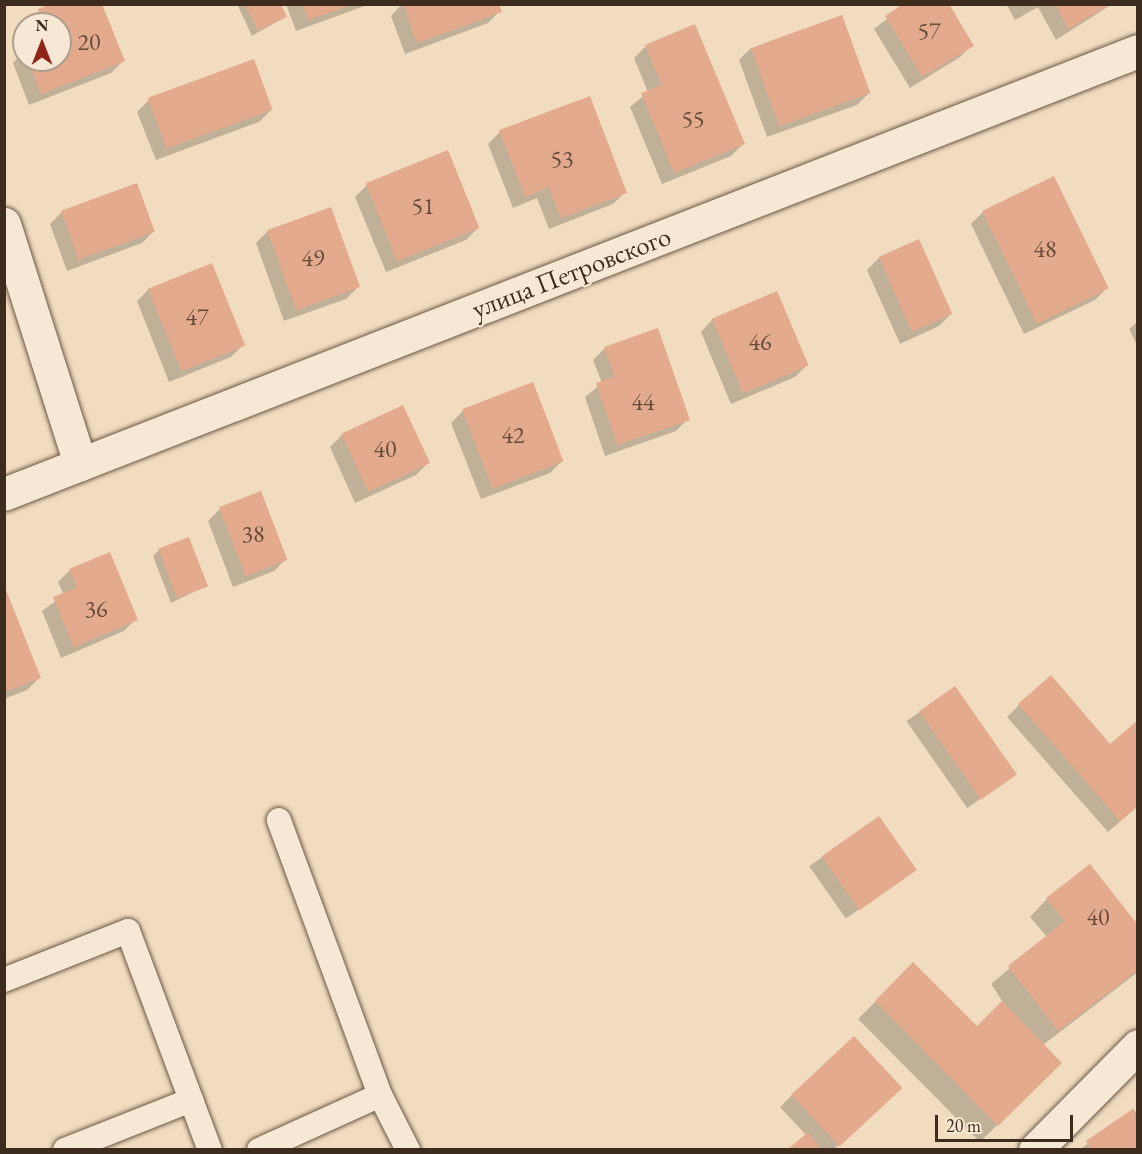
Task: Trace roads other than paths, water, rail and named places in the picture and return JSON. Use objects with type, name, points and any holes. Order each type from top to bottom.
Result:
[{"type":"street","name":"улица Петровского","points":[[4,494],[1137,51]]},
{"type":"street","points":[[4,224],[80,464]]},
{"type":"street","points":[[1035,1149],[1137,1046]]},
{"type":"lane","points":[[279,820],[380,1095],[408,1149]]},
{"type":"lane","points":[[4,980],[128,931],[210,1149]]},
{"type":"lane","points":[[259,1149],[380,1095]]},
{"type":"lane","points":[[65,1149],[191,1100]]}]
